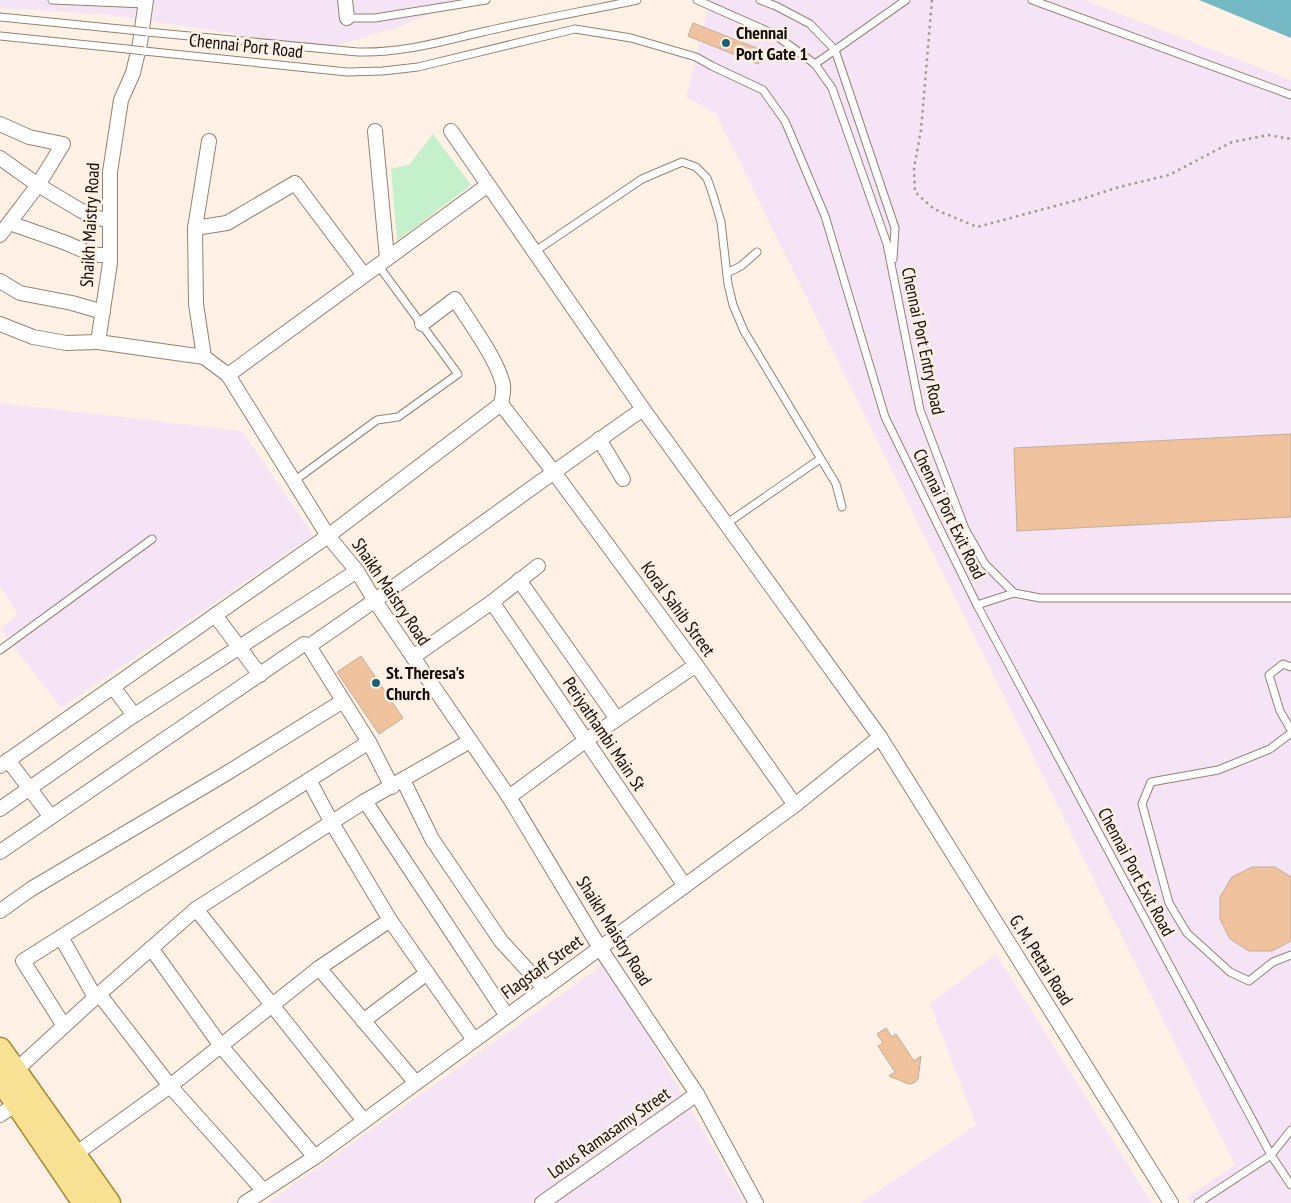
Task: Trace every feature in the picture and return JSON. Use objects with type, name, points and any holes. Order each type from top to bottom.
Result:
[{"type":"main road","points":[[0,1049],[8,1075],[8,1109],[76,1200]]},
{"type":"main road","points":[[8,1075],[74,1155],[109,1203]]},
{"type":"street","points":[[344,0],[347,18]]},
{"type":"street","name":"Shaikh Maistry Road","points":[[146,2],[133,73],[122,100],[110,172],[110,256],[98,342],[204,357],[228,375],[328,536],[357,570],[412,657],[509,797],[600,948],[697,1094],[756,1203]]},
{"type":"street","points":[[0,124],[29,137],[63,144],[38,186],[0,235]]},
{"type":"street","points":[[375,131],[382,261]]},
{"type":"street","name":"G. M. Pettai Road","points":[[451,131],[643,408],[880,737],[1171,1203]]},
{"type":"street","points":[[204,357],[196,304],[195,228],[209,141]]},
{"type":"street","points":[[0,158],[38,186],[94,217],[110,218]]},
{"type":"street","points":[[195,228],[227,223],[295,183],[364,275]]},
{"type":"street","points":[[228,375],[488,185]]},
{"type":"street","points":[[10,223],[68,244],[92,255],[110,256]]},
{"type":"street","points":[[0,281],[20,293],[72,303],[103,312]]},
{"type":"street","points":[[51,817],[30,788],[4,763],[328,536],[501,404],[504,393],[498,367],[455,299],[422,324]]},
{"type":"street","points":[[0,324],[33,338],[66,343],[98,342]]},
{"type":"street","name":"Koral Sahib Street","points":[[501,404],[553,471],[696,665],[795,805]]},
{"type":"street","points":[[309,646],[375,601],[643,408]]},
{"type":"street","points":[[599,439],[623,479]]},
{"type":"street","points":[[412,657],[492,602],[538,566]]},
{"type":"street","points":[[0,809],[134,715],[357,570]]},
{"type":"street","points":[[519,580],[617,719]]},
{"type":"street","name":"Periyathambi Main St","points":[[492,602],[685,886]]},
{"type":"street","points":[[215,615],[260,675]]},
{"type":"street","points":[[0,852],[304,644],[309,646],[432,839],[501,941],[544,989]]},
{"type":"street","points":[[509,797],[585,740],[696,665]]},
{"type":"street","points":[[113,687],[134,715]]},
{"type":"street","points":[[0,911],[32,889],[228,773],[343,701]]},
{"type":"street","name":"Flagstaff Street","points":[[245,1203],[315,1158],[795,805],[880,737]]},
{"type":"street","points":[[8,1075],[196,909],[365,801],[470,741]]},
{"type":"street","points":[[64,1026],[23,961],[369,742]]},
{"type":"street","points":[[309,780],[332,823],[390,920],[474,1040]]},
{"type":"street","points":[[365,801],[507,1016]]},
{"type":"street","points":[[196,909],[364,1121]]},
{"type":"street","points":[[74,1155],[170,1086],[319,968],[390,920]]},
{"type":"street","points":[[61,937],[97,995],[170,1086],[263,1190]]},
{"type":"street","points":[[151,948],[221,1046],[315,1158]]},
{"type":"street","points":[[319,968],[416,1083]]},
{"type":"street","points":[[363,1021],[427,973]]},
{"type":"street","name":"Lotus Ramasamy Street","points":[[542,1203],[697,1094]]},
{"type":"lane","points":[[52,0],[146,2]]},
{"type":"lane","points":[[347,18],[375,18],[486,0]]},
{"type":"lane","name":"Chennai Port Road","points":[[0,17],[358,52],[383,52],[408,49],[637,0]]},
{"type":"lane","name":"Chennai Port Entry Road","points":[[697,0],[774,34],[815,64],[832,88],[887,244],[920,410],[964,530],[985,564],[1014,593]]},
{"type":"lane","points":[[760,0],[776,6],[810,24],[835,50],[895,228],[892,269]]},
{"type":"lane","points":[[815,64],[906,0]]},
{"type":"lane","points":[[1032,0],[1291,95]]},
{"type":"lane","name":"Chennai Port Exit Road","points":[[488,50],[575,29],[631,38],[696,57],[763,90],[786,121],[825,216],[885,417],[977,605],[1271,1155],[1291,1185]]},
{"type":"lane","name":"Chennai Port Road","points":[[0,36],[347,72],[383,71],[418,67],[488,50]]},
{"type":"lane","points":[[534,252],[642,179],[682,162],[696,167],[707,178],[722,222],[728,284],[733,305],[744,331],[836,484],[842,506]]},
{"type":"lane","points":[[727,274],[741,266],[758,252]]},
{"type":"lane","points":[[294,481],[377,420],[398,418],[458,374],[422,324],[382,261]]},
{"type":"lane","points":[[726,524],[820,459]]},
{"type":"lane","points":[[0,650],[152,539]]},
{"type":"lane","points":[[977,605],[1014,593],[1040,598],[1291,598]]},
{"type":"lane","points":[[1291,667],[1283,664],[1269,675],[1280,711],[1291,731],[1270,749],[1218,770],[1150,782],[1142,804],[1169,903],[1187,933],[1230,972],[1249,981],[1273,962],[1291,955]]},
{"type":"lane","points":[[1198,1203],[1271,1155],[1291,1130]]},
{"type":"path","points":[[932,0],[921,130],[914,168],[915,192],[934,209],[977,227],[1169,175],[1232,142],[1268,135],[1291,139]]},
{"type":"shaded area","points":[[0,0],[464,0],[396,28],[326,48],[111,15],[0,8]]},
{"type":"shaded area","points":[[710,0],[1084,0],[1291,80],[1291,1203],[1191,1203],[1187,1197],[1235,1165],[716,114],[686,97]]},
{"type":"shaded area","points":[[0,403],[242,431],[313,535],[61,708],[0,629],[18,614],[0,587]]},
{"type":"shaded area","points":[[996,954],[1152,1203],[861,1203],[976,1125],[930,1004]]},
{"type":"shaded area","points":[[607,962],[744,1203],[268,1203]]},
{"type":"green space","points":[[433,134],[471,185],[397,241],[391,169],[409,165]]},
{"type":"water","points":[[1199,0],[1291,0],[1291,38],[1204,2]]},
{"type":"building","name":"Chennai Port Gate 1","points":[[693,23],[764,51],[758,64],[688,36]]},
{"type":"building","points":[[1291,434],[1291,517],[1017,531],[1014,448]]},
{"type":"building","points":[[361,656],[403,718],[379,734],[337,672]]},
{"type":"building","points":[[1252,867],[1275,867],[1291,877],[1291,941],[1272,951],[1249,951],[1230,939],[1220,919],[1220,897],[1232,877]]},
{"type":"building","points":[[886,1028],[892,1037],[896,1034],[914,1061],[921,1056],[918,1079],[914,1083],[909,1084],[889,1076],[895,1072],[878,1046],[883,1043],[877,1034]]},
{"type":"place","name":"Chennai Port Gate 1","points":[[726,43]]},
{"type":"place","name":"St. Theresa's Church","points":[[376,683]]}]
